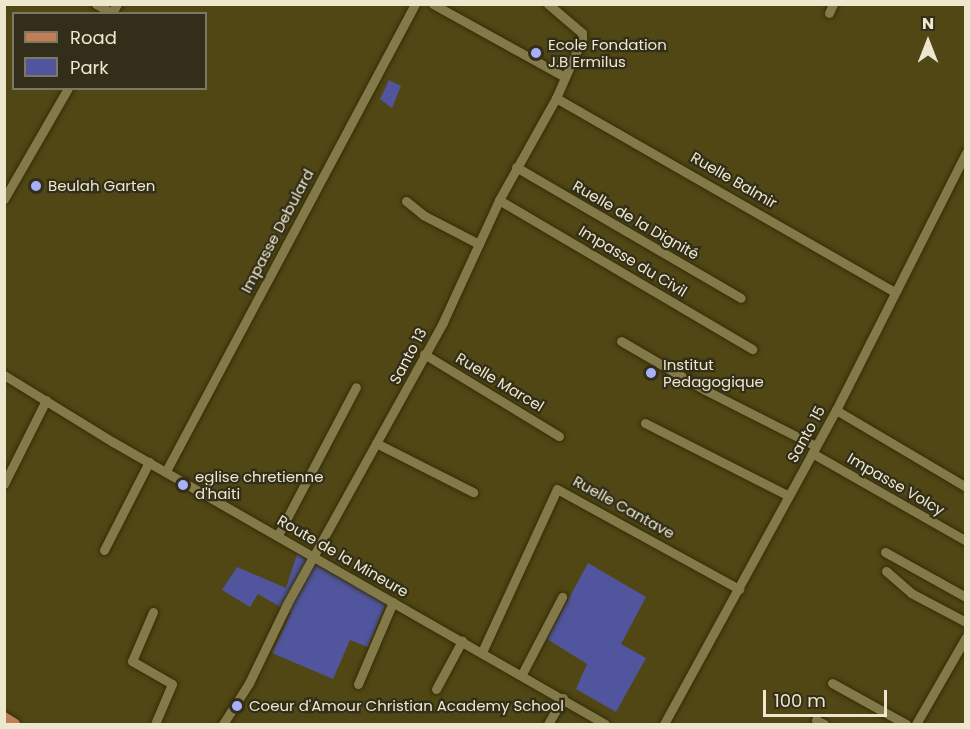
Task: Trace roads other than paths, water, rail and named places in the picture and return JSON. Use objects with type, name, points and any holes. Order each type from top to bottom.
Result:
[{"type":"main road","points":[[4,717],[15,724]]},
{"type":"street","points":[[96,4],[109,12]]},
{"type":"street","name":"Impasse Debulard","points":[[166,471],[415,4]]},
{"type":"street","points":[[433,4],[563,76]]},
{"type":"street","name":"Santo 13","points":[[223,724],[249,683],[314,556],[424,354],[516,167],[556,98],[563,76],[583,36],[548,4]]},
{"type":"street","points":[[4,199],[67,90]]},
{"type":"street","name":"Ruelle Balmir","points":[[556,98],[895,292]]},
{"type":"street","name":"Santo 15","points":[[664,724],[836,410],[966,153]]},
{"type":"street","name":"Ruelle de la Dignité","points":[[516,167],[741,298]]},
{"type":"street","name":"Impasse du Civil","points":[[499,200],[752,349]]},
{"type":"street","points":[[406,201],[423,215],[479,244]]},
{"type":"street","name":"Impasse Volcy","points":[[621,341],[814,449],[966,541]]},
{"type":"street","name":"Ruelle Marcel","points":[[424,354],[559,436]]},
{"type":"street","name":"Route de la Mineure","points":[[4,375],[149,462],[522,674],[605,724]]},
{"type":"street","points":[[278,535],[356,387]]},
{"type":"street","points":[[4,484],[46,400]]},
{"type":"street","points":[[836,410],[966,487]]},
{"type":"street","points":[[645,423],[789,495]]},
{"type":"street","points":[[376,443],[473,492]]},
{"type":"street","points":[[104,550],[149,462]]},
{"type":"street","name":"Ruelle Cantave","points":[[482,652],[557,489],[739,589]]},
{"type":"street","points":[[885,552],[966,597]]},
{"type":"street","points":[[886,571],[911,593],[966,622]]},
{"type":"street","points":[[522,674],[562,597]]},
{"type":"street","points":[[358,684],[393,602]]},
{"type":"street","points":[[153,612],[132,661],[172,684],[155,724]]},
{"type":"street","points":[[916,724],[966,637]]},
{"type":"street","points":[[436,689],[462,641]]},
{"type":"street","points":[[832,683],[906,724]]},
{"type":"street","points":[[548,724],[563,698]]},
{"type":"place","name":"Ecole Fondation J.B Ermilus","points":[[536,53]]},
{"type":"place","name":"Beulah Garten","points":[[36,186]]},
{"type":"place","name":"Institut Pedagogique","points":[[651,373]]},
{"type":"place","name":"eglise chretienne d'haiti","points":[[183,485]]},
{"type":"place","name":"Coeur d'Amour Christian Academy School","points":[[237,706]]}]
